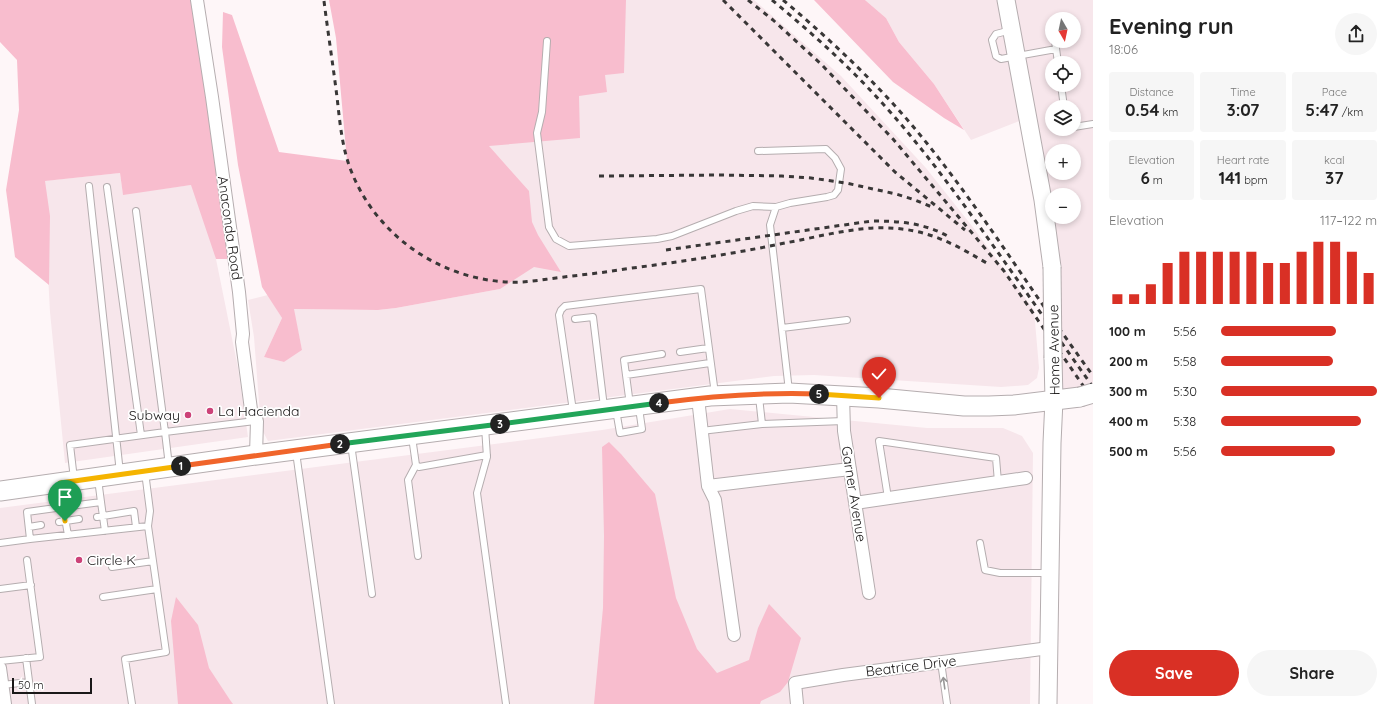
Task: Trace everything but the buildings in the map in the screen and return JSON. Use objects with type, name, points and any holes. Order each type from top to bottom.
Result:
[{"type":"main road","points":[[0,492],[256,455],[706,397],[759,393],[789,393],[843,395],[964,406],[1014,405],[1086,395]]},
{"type":"street","name":"Anaconda Road","points":[[197,0],[239,292],[243,334],[242,342],[252,416],[257,421],[256,455]]},
{"type":"street","name":"Home Avenue","points":[[1006,0],[1043,200],[1052,267],[1054,400],[1048,704]]},
{"type":"street","name":"Garner Avenue","points":[[843,395],[844,421],[850,469],[869,593]]},
{"type":"street","points":[[706,397],[702,431],[708,486],[715,500],[734,635]]},
{"type":"street","points":[[708,486],[850,469]]},
{"type":"street","points":[[855,503],[1026,478]]},
{"type":"street","name":"Beatrice Drive","points":[[797,704],[795,684],[843,675],[1049,648]]},
{"type":"street","points":[[0,668],[4,704]]},
{"type":"lane","points":[[547,41],[542,112],[537,133],[549,227],[556,239],[569,246],[657,239],[672,236],[736,211],[753,206],[776,207],[790,203],[827,197],[834,195],[838,190],[841,169],[835,158],[826,149],[758,150]]},
{"type":"lane","points":[[1017,56],[1056,49],[1057,56]]},
{"type":"lane","points":[[1081,126],[1093,124]]},
{"type":"lane","points":[[89,186],[120,474]]},
{"type":"lane","points":[[108,187],[141,435]]},
{"type":"lane","points":[[776,207],[770,225],[789,393]]},
{"type":"lane","points":[[136,211],[170,467]]},
{"type":"lane","points":[[573,414],[559,315],[565,306],[701,290],[710,363],[706,397]]},
{"type":"lane","points":[[575,319],[593,317],[622,408]]},
{"type":"lane","points":[[782,328],[847,320]]},
{"type":"lane","points":[[680,352],[708,348]]},
{"type":"lane","points":[[622,408],[626,375],[624,360],[662,354]]},
{"type":"lane","points":[[626,375],[710,363]]},
{"type":"lane","points":[[759,393],[762,424]]},
{"type":"lane","points":[[68,535],[62,521],[70,445],[257,421]]},
{"type":"lane","points":[[702,431],[762,424],[844,421]]},
{"type":"lane","points":[[485,426],[487,455],[477,494],[506,704]]},
{"type":"lane","points":[[412,435],[416,465],[408,480],[418,556]]},
{"type":"lane","points":[[888,498],[879,441],[996,458],[998,482]]},
{"type":"lane","points":[[351,443],[372,594]]},
{"type":"lane","points":[[295,450],[330,704]]},
{"type":"lane","points":[[416,465],[419,467],[487,455]]},
{"type":"lane","points":[[132,704],[125,659],[166,652],[148,526],[150,511],[145,471]]},
{"type":"lane","points":[[98,478],[101,502],[100,516],[105,530]]},
{"type":"lane","points":[[30,539],[27,512],[101,502]]},
{"type":"lane","points":[[100,516],[134,511],[136,527]]},
{"type":"lane","points":[[62,521],[79,519]]},
{"type":"lane","points":[[29,527],[41,525]]},
{"type":"lane","points":[[0,543],[148,526]]},
{"type":"lane","points":[[980,543],[985,570],[1000,573],[1050,573]]},
{"type":"lane","points":[[0,661],[40,657],[27,560]]},
{"type":"lane","points":[[112,567],[153,561]]},
{"type":"lane","points":[[0,589],[31,585]]},
{"type":"lane","points":[[102,597],[157,589]]},
{"type":"lane","points":[[26,658],[32,704]]},
{"type":"lane","points":[[941,662],[947,704]]},
{"type":"lane","points":[[2,685],[29,682]]},
{"type":"shaded area","points":[[0,0],[193,0],[230,259],[216,259],[191,185],[123,195],[120,173],[45,181],[50,216],[49,285],[15,257],[6,190],[19,110],[17,60],[0,42]]},
{"type":"shaded area","points":[[329,0],[626,0],[624,73],[605,75],[607,92],[579,96],[580,138],[489,146],[529,191],[532,222],[538,235],[561,272],[534,267],[500,289],[396,308],[378,310],[294,309],[302,350],[284,362],[264,357],[282,318],[262,287],[238,165],[222,47],[223,12],[232,15],[279,152],[347,161],[336,38]]},
{"type":"shaded area","points":[[401,0],[754,0],[841,76],[926,168],[972,226],[1034,310],[1039,368],[1037,378],[1028,385],[1001,387],[814,375],[774,376],[268,441],[261,428],[254,337],[248,300],[268,295],[282,318],[264,357],[284,362],[302,350],[293,309],[378,310],[500,289]]},
{"type":"shaded area","points":[[814,0],[865,0],[886,18],[899,42],[934,84],[964,130],[944,118],[893,82]]},
{"type":"shaded area","points":[[865,0],[1093,0],[1093,393],[1054,400],[1053,358],[1027,118],[971,140],[934,84],[899,42],[886,18]]},
{"type":"shaded area","points":[[120,173],[123,194],[206,183],[216,259],[238,368],[248,437],[65,463],[50,312],[43,181]]},
{"type":"shaded area","points":[[730,409],[927,428],[1003,428],[1022,436],[1033,453],[1030,704],[0,704],[0,508],[602,430]]},
{"type":"shaded area","points":[[609,442],[655,494],[676,598],[697,649],[717,673],[749,660],[758,628],[769,604],[801,638],[788,682],[780,692],[761,701],[760,704],[594,704],[603,608],[604,536],[602,447]]},
{"type":"shaded area","points":[[176,597],[198,625],[209,668],[233,704],[178,704],[171,621]]},
{"type":"railway","points":[[723,0],[895,172],[965,230]]},
{"type":"railway","points":[[748,0],[773,20],[821,64],[893,139],[1004,271],[1093,400]]},
{"type":"railway","points":[[772,0],[811,33],[848,68],[908,132],[973,217],[1093,387]]},
{"type":"railway","points":[[783,0],[831,42],[891,101],[905,117],[972,203],[1093,376]]},
{"type":"railway","points":[[324,1],[342,136],[352,173],[363,196],[378,217],[395,235],[436,263],[459,273],[483,279],[508,282],[532,281],[705,258],[858,229],[873,228],[902,229],[926,234],[948,242],[990,265]]},
{"type":"railway","points":[[599,176],[721,175],[811,178],[846,183],[896,194],[932,207]]},
{"type":"railway","points":[[666,250],[872,221],[913,224],[932,229],[951,238]]},
{"type":"place","name":"La Hacienda","points":[[210,411]]},
{"type":"place","name":"Subway","points":[[188,415]]},
{"type":"place","name":"Circle K","points":[[79,560]]},
{"type":"route","points":[[65,521],[60,483],[256,455],[710,396],[752,393],[789,393],[879,398]]}]
